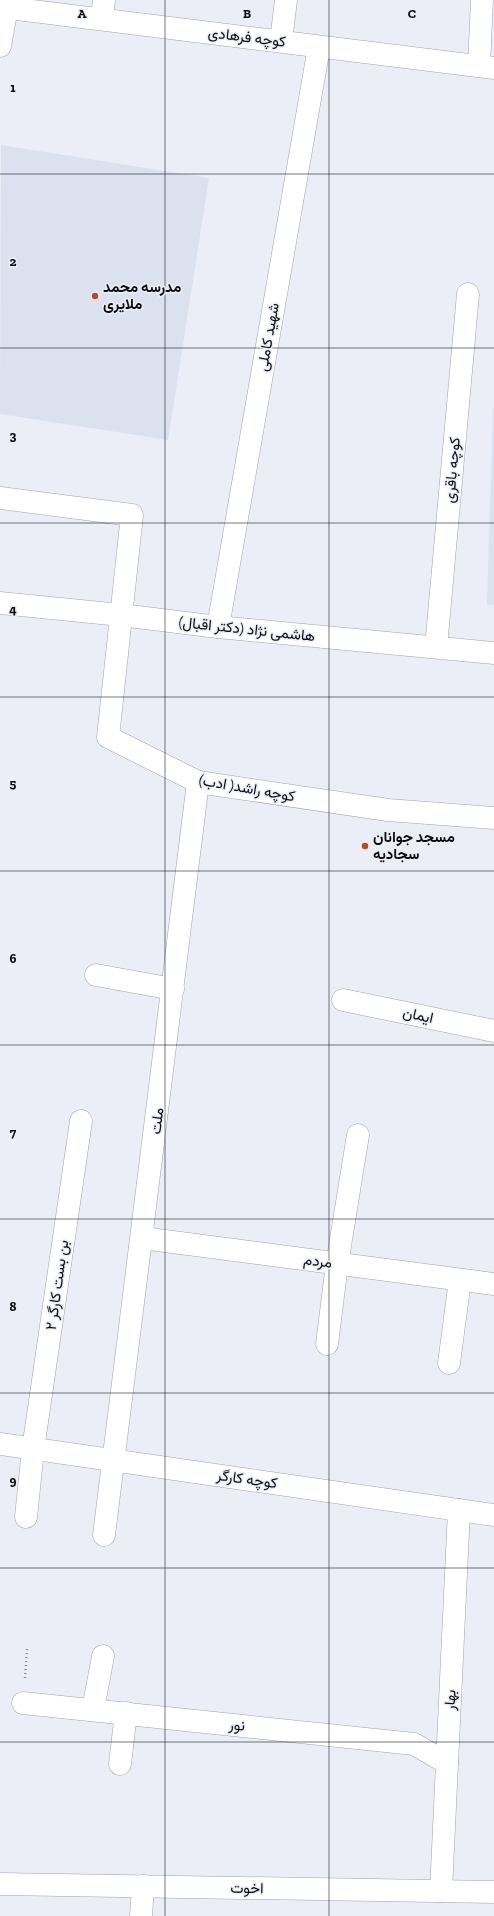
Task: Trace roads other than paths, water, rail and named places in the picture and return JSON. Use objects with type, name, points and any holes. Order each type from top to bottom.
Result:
[{"type":"street","points":[[281,41],[286,0]]},
{"type":"street","points":[[482,0],[486,67]]},
{"type":"street","points":[[0,46],[3,7]]},
{"type":"street","name":"کوچه فرهادی","points":[[3,7],[103,9],[281,41],[486,67]]},
{"type":"street","name":"شهید کاملی","points":[[218,626],[319,46]]},
{"type":"street","name":"کوچه باقری","points":[[436,647],[468,294]]},
{"type":"street","points":[[0,498],[132,515],[121,614]]},
{"type":"street","name":"هاشمی نژاد (دکتر اقبال)","points":[[0,603],[121,614],[218,626],[494,653]]},
{"type":"street","name":"کوچه راشد( ادب)","points":[[121,614],[108,738],[198,782],[388,810],[494,818]]},
{"type":"street","name":"ملت","points":[[104,1535],[198,782]]},
{"type":"street","points":[[96,975],[173,989]]},
{"type":"street","name":"ایمان","points":[[342,1000],[494,1031]]},
{"type":"street","name":"بن بست کارگر ۲","points":[[26,1516],[33,1449],[81,1121]]},
{"type":"street","points":[[327,1344],[337,1264],[358,1135]]},
{"type":"street","name":"مردم","points":[[142,1238],[494,1284]]},
{"type":"street","points":[[449,1363],[460,1280]]},
{"type":"street","name":"کوچه کارگر","points":[[0,1444],[494,1515]]},
{"type":"street","name":"بهار","points":[[442,1891],[459,1510]]},
{"type":"street","points":[[93,1710],[103,1656]]},
{"type":"street","name":"نور","points":[[23,1703],[414,1744],[447,1763]]},
{"type":"street","points":[[120,1764],[126,1713]]},
{"type":"street","name":"اخوت","points":[[0,1884],[494,1892]]},
{"type":"street","points":[[141,1916],[143,1886]]},
{"type":"place","name":"مدرسه محمد ملایری","points":[[95,296]]},
{"type":"place","name":"مسجد جوانان سجادیه","points":[[365,846]]}]
